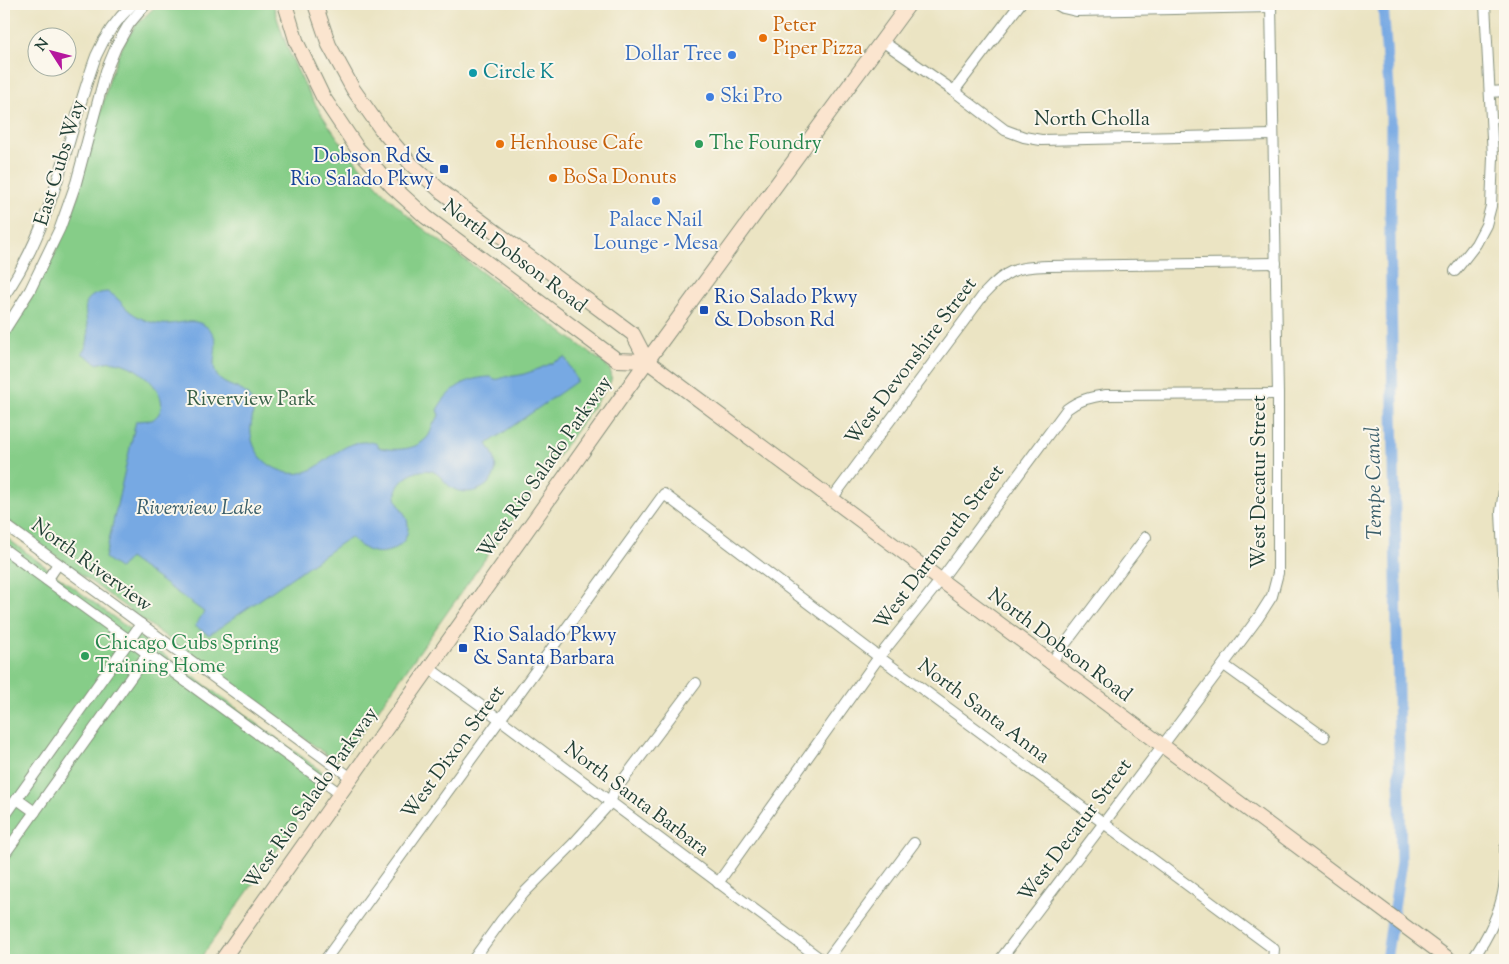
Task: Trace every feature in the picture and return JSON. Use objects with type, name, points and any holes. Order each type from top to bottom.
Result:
[{"type":"main road","name":"North Dobson Road","points":[[285,4],[297,43],[323,97],[357,148],[392,186],[426,217],[617,360],[646,362]]},
{"type":"main road","name":"North Dobson Road","points":[[315,4],[329,45],[353,89],[381,130],[411,164],[442,192],[633,334],[646,362],[1450,960]]},
{"type":"main road","name":"West Rio Salado Parkway","points":[[222,960],[646,362],[909,4]]},
{"type":"street","name":"East Cubs Way","points":[[4,296],[24,263],[46,213],[101,44],[115,23],[134,4]]},
{"type":"street","name":"East Cubs Way","points":[[4,331],[30,290],[60,228],[76,183],[106,71],[116,47],[129,24],[146,4]]},
{"type":"street","points":[[954,91],[1020,4]]},
{"type":"street","points":[[1056,4],[1076,11],[1150,7],[1272,6]]},
{"type":"street","points":[[1456,271],[1476,244],[1486,225],[1491,206],[1493,157],[1486,4]]},
{"type":"street","name":"West Decatur Street","points":[[1000,960],[1103,823],[1163,748],[1272,596],[1278,573],[1278,394],[1272,6]]},
{"type":"street","name":"North Cholla","points":[[882,41],[954,91],[1005,130],[1024,137],[1041,140],[1273,135]]},
{"type":"street","points":[[1490,92],[1505,91]]},
{"type":"street","name":"West Devonshire Street","points":[[831,500],[984,294],[997,279],[1010,271],[1026,266],[1276,263]]},
{"type":"street","name":"West Dartmouth Street","points":[[718,883],[879,657],[940,581],[1067,409],[1078,401],[1106,395],[1278,394]]},
{"type":"street","points":[[1505,483],[1501,512],[1505,596]]},
{"type":"street","name":"North Santa Anna","points":[[664,494],[879,657],[1274,949],[1273,960]]},
{"type":"street","name":"West Dixon Street","points":[[325,960],[664,494]]},
{"type":"street","name":"North Riverview","points":[[4,524],[350,777]]},
{"type":"street","points":[[1050,664],[1146,536]]},
{"type":"street","name":"North Riverview","points":[[4,549],[339,793]]},
{"type":"street","points":[[47,580],[58,564]]},
{"type":"street","points":[[4,818],[141,624]]},
{"type":"street","points":[[4,855],[159,638]]},
{"type":"street","points":[[1224,665],[1324,737]]},
{"type":"street","name":"North Santa Barbara","points":[[429,668],[822,960]]},
{"type":"street","points":[[473,960],[524,894],[610,803],[614,792],[696,683]]},
{"type":"street","points":[[17,799],[35,812]]},
{"type":"street","points":[[827,960],[914,843]]},
{"type":"street","points":[[1472,960],[1489,932],[1504,888],[1505,848]]},
{"type":"green space","name":"Riverview Park","points":[[158,4],[273,4],[296,68],[311,97],[328,125],[369,176],[417,224],[605,364],[611,373],[610,383],[348,752],[337,759],[327,755],[4,518],[4,340],[32,296],[54,255],[75,206],[110,77],[118,56],[136,25]]},
{"type":"green space","name":"Chicago Cubs Spring Training Home","points":[[4,536],[329,777],[199,960],[4,960]]},
{"type":"water","name":"Riverview Lake","points":[[107,292],[131,312],[147,321],[167,324],[197,322],[208,328],[213,333],[216,344],[214,368],[216,374],[223,382],[243,391],[251,400],[253,409],[251,433],[254,446],[267,463],[279,470],[292,473],[304,473],[352,444],[372,442],[381,448],[394,449],[420,444],[429,435],[439,415],[437,410],[441,403],[453,390],[474,379],[491,377],[498,379],[522,375],[565,357],[577,381],[487,444],[494,456],[496,468],[491,481],[480,489],[466,492],[459,491],[439,475],[429,470],[416,472],[400,483],[396,496],[407,520],[408,532],[400,545],[387,552],[372,552],[363,548],[350,537],[209,635],[195,626],[204,612],[129,558],[120,569],[105,558],[136,421],[152,420],[160,411],[161,401],[157,390],[137,370],[124,364],[110,362],[98,364],[82,353],[87,344],[86,307],[88,300],[95,295]]},
{"type":"waterway","name":"Tempe Canal","points":[[1383,4],[1391,117],[1390,233],[1401,862],[1386,960]]},
{"type":"place","name":"Peter Piper Pizza","points":[[763,38]]},
{"type":"place","name":"Dollar Tree","points":[[732,55]]},
{"type":"place","name":"Circle K","points":[[473,73]]},
{"type":"place","name":"Ski Pro","points":[[710,97]]},
{"type":"place","name":"Henhouse Cafe","points":[[500,144]]},
{"type":"place","name":"The Foundry","points":[[699,144]]},
{"type":"place","name":"Dobson Rd & Rio Salado Pkwy","points":[[444,169]]},
{"type":"place","name":"BoSa Donuts","points":[[553,178]]},
{"type":"place","name":"Palace Nail Lounge - Mesa","points":[[656,201]]},
{"type":"place","name":"Rio Salado Pkwy & Dobson Rd","points":[[704,310]]},
{"type":"place","name":"Rio Salado Pkwy & Santa Barbara","points":[[463,648]]},
{"type":"place","name":"Chicago Cubs Spring Training Home","points":[[85,656]]}]
